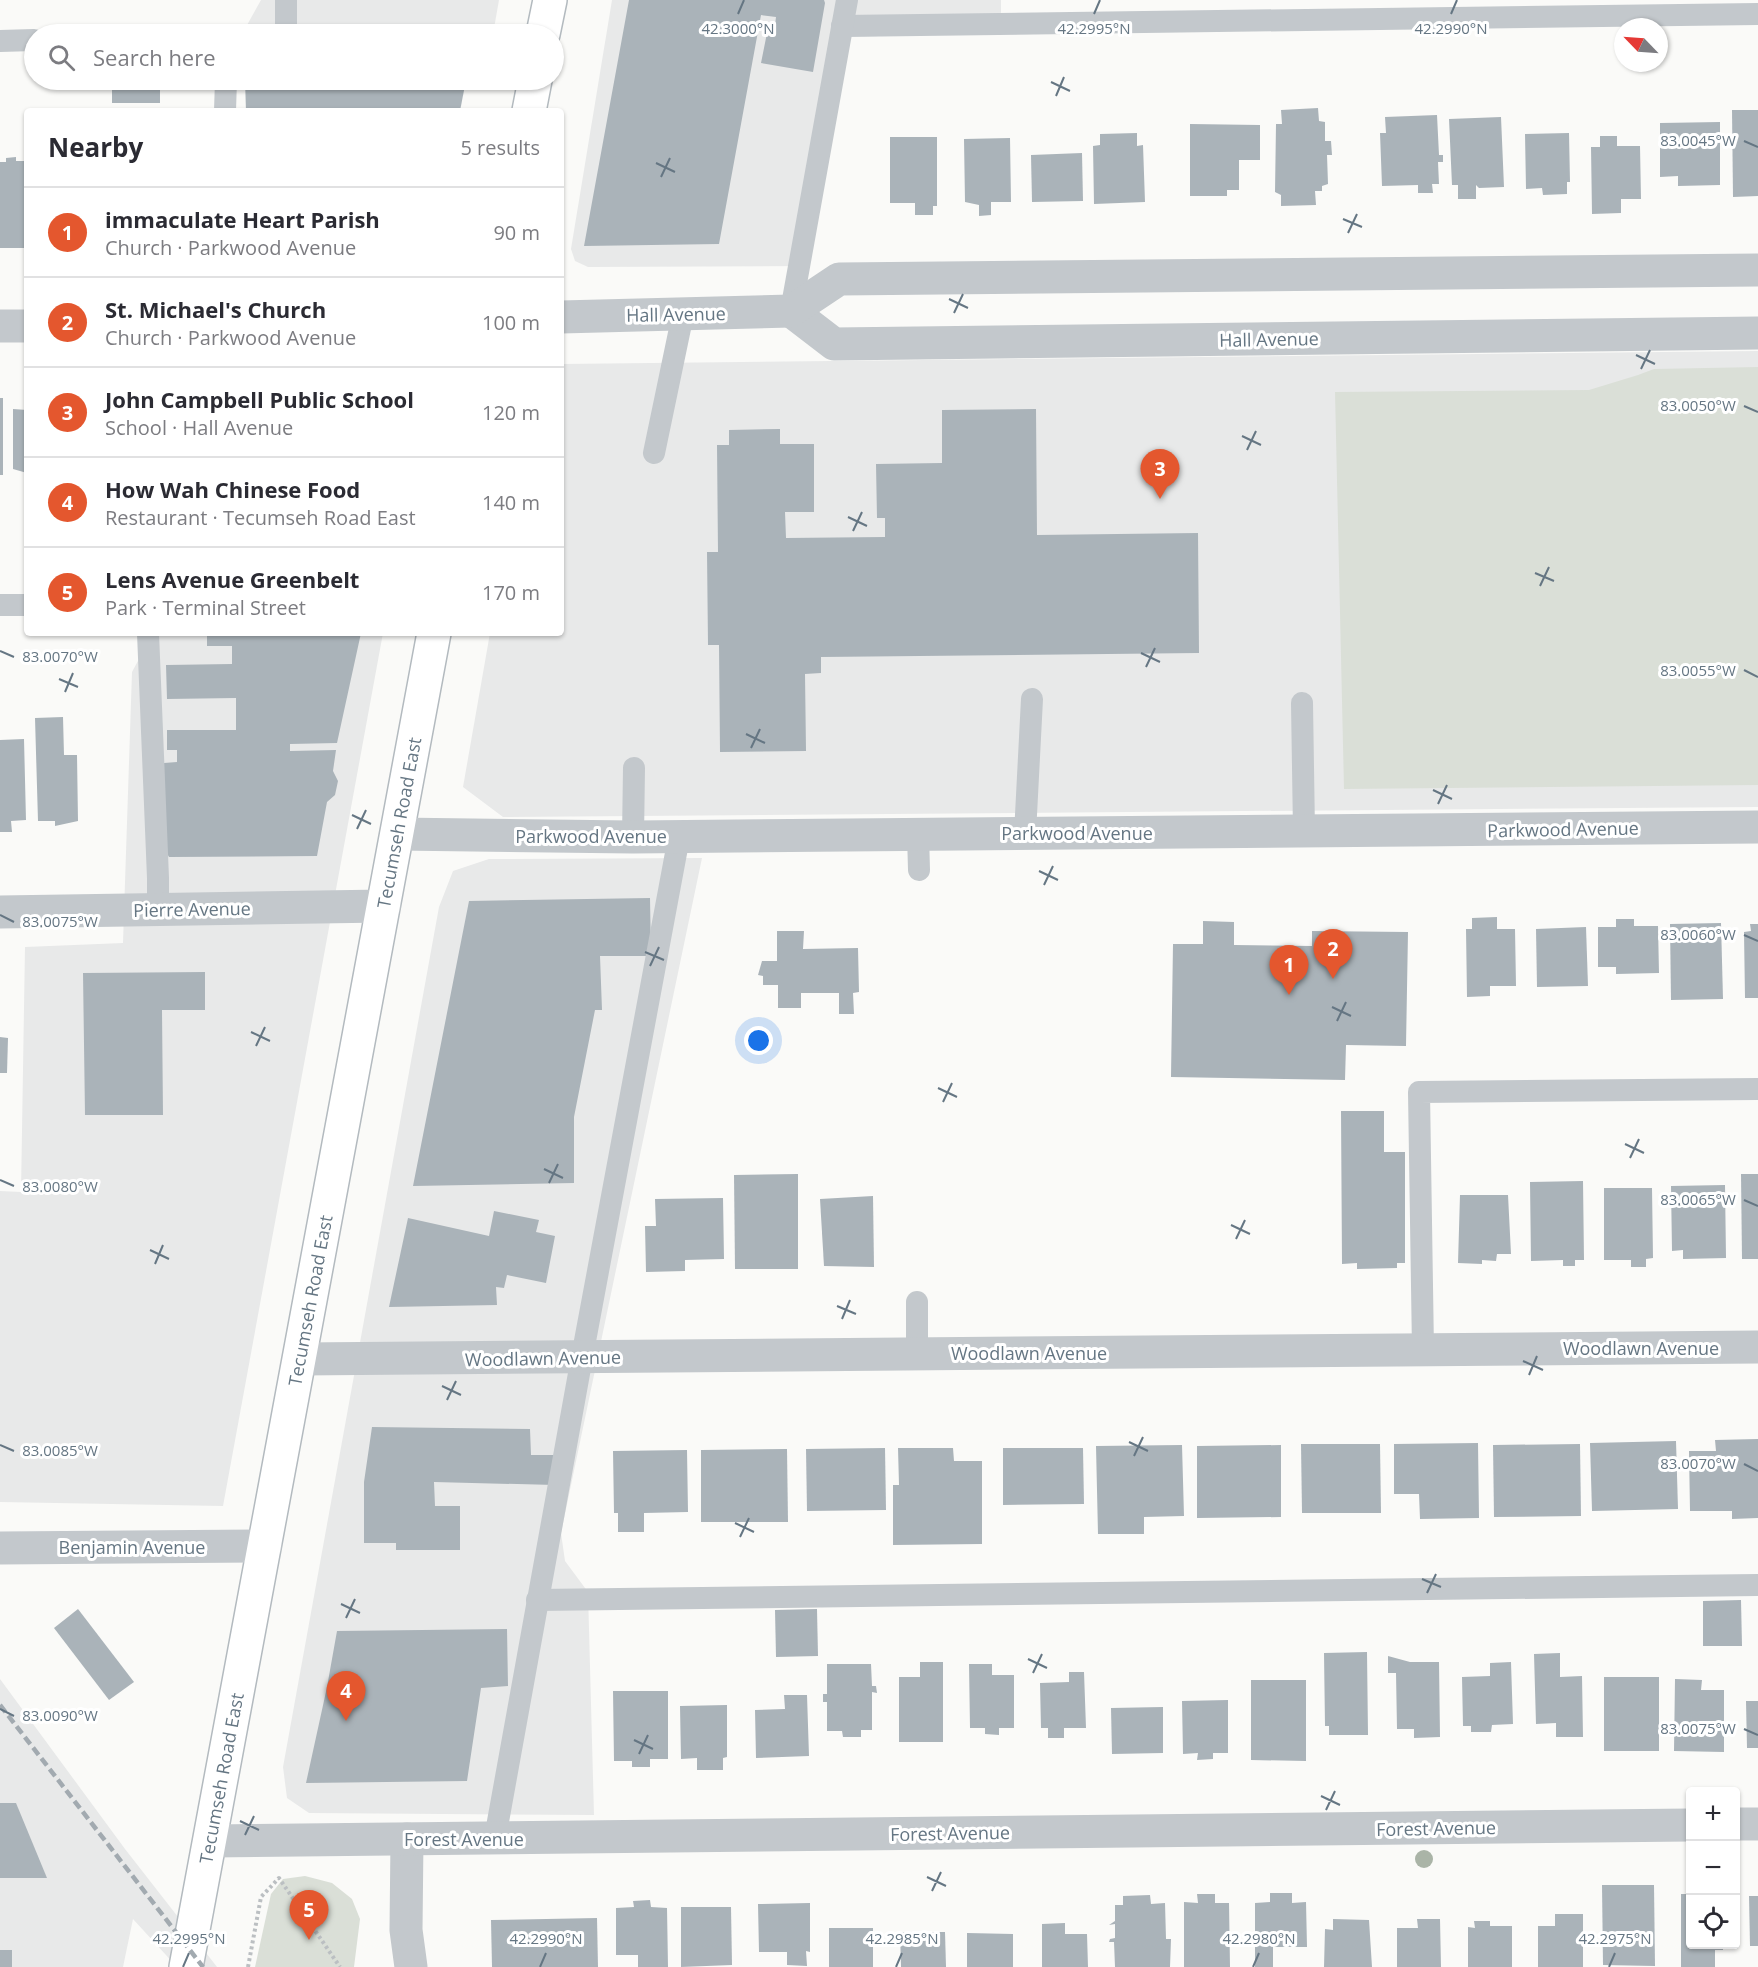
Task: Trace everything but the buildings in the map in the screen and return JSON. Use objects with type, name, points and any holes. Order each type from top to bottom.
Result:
[{"type":"main road","points":[[545,24],[550,0]]},
{"type":"main road","points":[[530,108],[533,90]]},
{"type":"main road","name":"Tecumseh Road East","points":[[186,1967],[433,636]]},
{"type":"street","points":[[791,311],[839,279],[1758,270]]},
{"type":"street","name":"Hall Avenue","points":[[564,317],[791,311],[834,344],[1758,333]]},
{"type":"street","points":[[0,326],[24,326]]},
{"type":"street","name":"Parkwood Avenue","points":[[397,834],[679,837],[1758,827]]},
{"type":"street","name":"Pierre Avenue","points":[[0,912],[384,906]]},
{"type":"street","name":"Woodlawn Avenue","points":[[300,1359],[1758,1347]]},
{"type":"street","name":"Benjamin Avenue","points":[[0,1548],[265,1546]]},
{"type":"street","points":[[1740,1824],[1758,1824]]},
{"type":"street","name":"Forest Avenue","points":[[210,1842],[1686,1825]]},
{"type":"street","points":[[408,1839],[406,1930],[411,1967]]},
{"type":"lane","points":[[286,0],[286,24]]},
{"type":"lane","points":[[791,311],[847,0]]},
{"type":"lane","points":[[842,26],[1758,14]]},
{"type":"lane","points":[[0,41],[24,40]]},
{"type":"lane","points":[[225,108],[226,90]]},
{"type":"lane","points":[[654,453],[683,314]]},
{"type":"lane","points":[[0,605],[24,605]]},
{"type":"lane","points":[[148,636],[158,910]]},
{"type":"lane","points":[[1024,834],[1032,699]]},
{"type":"lane","points":[[1302,703],[1304,831]]},
{"type":"lane","points":[[633,837],[634,768]]},
{"type":"lane","points":[[918,834],[918,870]]},
{"type":"lane","points":[[495,1838],[679,837]]},
{"type":"lane","points":[[1423,1350],[1419,1092],[1758,1089]]},
{"type":"lane","points":[[916,1354],[917,1302]]},
{"type":"lane","points":[[537,1600],[1758,1585]]},
{"type":"path","points":[[248,1967],[261,1897],[279,1878],[340,1967]]},
{"type":"shaded area","points":[[261,0],[499,0],[495,24],[248,24]]},
{"type":"shaded area","points":[[612,0],[1001,0],[1001,32],[848,37],[805,266],[588,267],[575,261],[571,249]]},
{"type":"shaded area","points":[[1758,351],[1758,807],[503,817],[463,787],[489,636],[564,636],[564,364]]},
{"type":"shaded area","points":[[1758,367],[1758,785],[1344,789],[1335,392],[1589,390],[1654,369]]},
{"type":"shaded area","points":[[151,636],[382,636],[223,1506],[0,1502],[0,1191],[21,1192],[25,947],[123,943],[132,672]]},
{"type":"shaded area","points":[[702,858],[561,1533],[565,1561],[588,1592],[594,1815],[309,1813],[287,1798],[283,1767],[439,907],[453,871],[489,859]]},
{"type":"shaded area","points":[[0,1679],[125,1849],[217,1967],[177,1967],[133,1919],[123,1967],[0,1967]]},
{"type":"shaded area","points":[[305,1876],[332,1883],[352,1899],[360,1919],[354,1967],[255,1967],[271,1894],[283,1879]]},
{"type":"railway","points":[[0,1705],[203,1967]]},
{"type":"place","name":"John Campbell Public School","points":[[1160,499]]},
{"type":"place","name":"St. Michael's Church","points":[[1333,979]]},
{"type":"place","name":"immaculate Heart Parish","points":[[1289,995]]},
{"type":"place","name":"How Wah Chinese Food","points":[[346,1721]]},
{"type":"place","name":"Lens Avenue Greenbelt","points":[[309,1940]]}]
